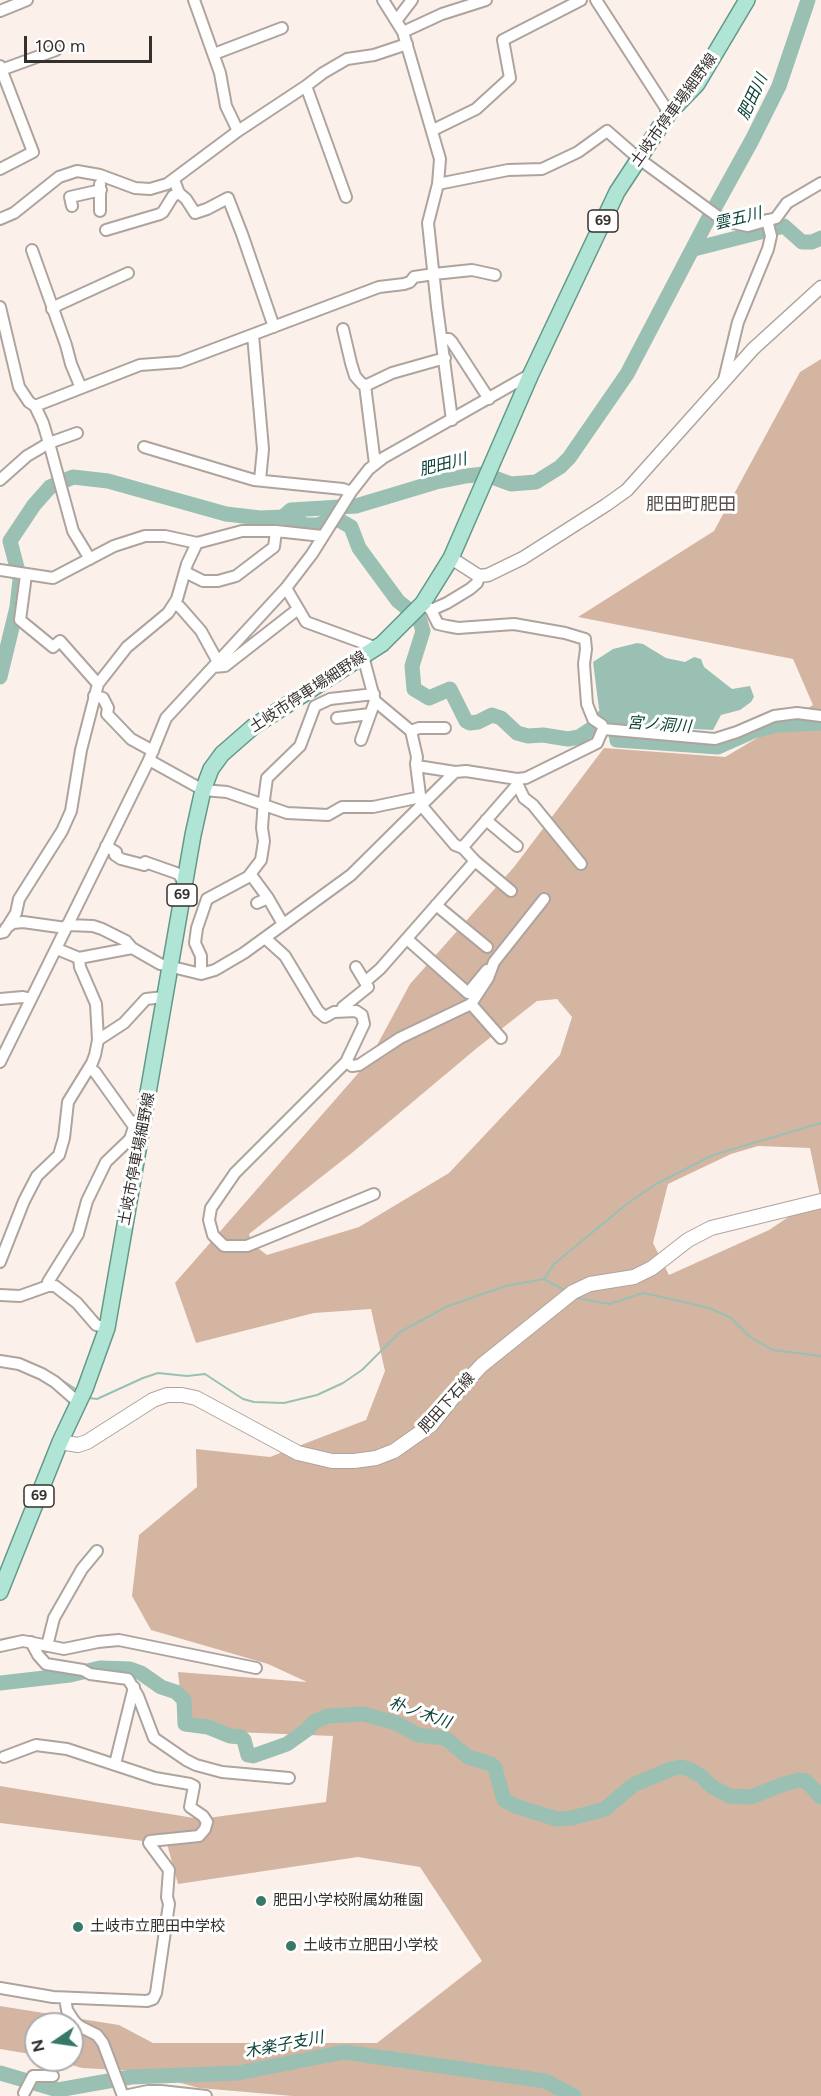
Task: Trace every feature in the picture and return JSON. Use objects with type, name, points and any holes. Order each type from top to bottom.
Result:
[{"type":"main road","name":"土岐市停車場細野線","points":[[0,1592],[60,1442],[82,1398],[107,1328],[185,880],[203,790],[211,769],[237,739],[254,726],[377,648],[427,606],[494,464],[531,374],[617,192],[669,113],[697,84],[747,0]]},
{"type":"main road","name":"肥田下石線","points":[[60,1442],[78,1445],[87,1442],[153,1400],[167,1395],[182,1395],[196,1398],[298,1453],[332,1461],[375,1458],[394,1451],[431,1425],[482,1365],[573,1292],[590,1284],[634,1277],[652,1268],[688,1240],[711,1228],[821,1201]]},
{"type":"street","points":[[0,11],[27,0]]},
{"type":"street","points":[[194,0],[220,73],[226,106],[238,131]]},
{"type":"street","points":[[383,0],[403,32],[440,159],[438,183],[428,223],[452,420]]},
{"type":"street","points":[[396,21],[412,0]]},
{"type":"street","points":[[403,32],[442,14],[486,0]]},
{"type":"street","points":[[433,130],[476,110],[510,78],[503,40],[581,0]]},
{"type":"street","points":[[596,0],[669,113]]},
{"type":"street","points":[[214,54],[282,28]]},
{"type":"street","points":[[0,219],[14,213],[46,186],[68,173],[88,171],[142,189],[167,184],[238,131],[347,59],[374,55],[407,44]]},
{"type":"street","points":[[0,170],[33,152],[1,68],[56,50]]},
{"type":"street","points":[[306,86],[346,197]]},
{"type":"street","points":[[438,183],[508,170],[542,170],[578,152],[607,131],[638,158],[724,221],[748,226],[768,222],[776,218],[787,203],[821,183]]},
{"type":"street","points":[[100,175],[100,211]]},
{"type":"street","points":[[174,180],[179,193],[195,213],[228,198],[274,327]]},
{"type":"street","points":[[72,206],[70,197],[101,190]]},
{"type":"street","points":[[106,230],[160,214],[173,196],[179,193]]},
{"type":"street","points":[[724,380],[738,322],[768,249],[771,236],[768,222]]},
{"type":"street","points":[[32,250],[81,388]]},
{"type":"street","points":[[34,405],[140,365],[180,363],[370,290],[410,282],[414,277],[472,270],[495,275]]},
{"type":"street","points":[[52,309],[128,273]]},
{"type":"street","points":[[451,558],[479,576],[499,570],[523,558],[627,490],[753,349],[821,287]]},
{"type":"street","points":[[0,307],[4,340],[19,387],[34,405],[43,423],[73,531],[90,559]]},
{"type":"street","points":[[343,329],[356,376],[362,384],[445,358]]},
{"type":"street","points":[[253,335],[262,449],[260,480]]},
{"type":"street","points":[[442,339],[449,339],[452,342],[489,399]]},
{"type":"street","points":[[0,1062],[151,755],[166,718],[286,588],[312,554],[351,492],[375,464],[531,374]]},
{"type":"street","points":[[365,384],[375,464]]},
{"type":"street","points":[[0,480],[27,456],[49,443],[77,433]]},
{"type":"street","points":[[144,447],[234,475],[343,489],[351,492]]},
{"type":"street","points":[[0,570],[53,578],[123,542],[145,536],[165,536],[197,543],[242,531],[276,531],[322,536]]},
{"type":"street","points":[[185,572],[203,581],[218,581],[236,576],[274,548],[276,531]]},
{"type":"street","points":[[3,931],[16,913],[19,899],[62,831],[71,811],[81,750],[98,684],[127,647],[162,619],[174,604],[197,543]]},
{"type":"street","points":[[26,575],[20,620],[53,647],[60,641],[98,684]]},
{"type":"street","points":[[479,576],[477,583],[470,589],[447,603],[427,606],[438,624],[458,628],[514,624],[585,639],[587,704],[593,719],[602,725],[603,729]]},
{"type":"street","points":[[286,588],[306,622],[377,648]]},
{"type":"street","points":[[174,604],[180,607],[201,631],[215,664]]},
{"type":"street","points":[[215,664],[225,666],[298,609]]},
{"type":"street","points":[[361,740],[374,697],[363,656]]},
{"type":"street","points":[[94,696],[103,698],[108,708],[107,714],[131,739],[203,790],[227,792],[286,813],[318,816],[342,807],[373,807],[421,802]]},
{"type":"street","points":[[201,974],[201,956],[195,943],[197,928],[207,899],[251,875],[258,866],[264,846],[262,821],[267,778],[300,746],[315,706],[330,699],[374,697],[411,731],[417,757],[421,802],[456,845],[511,891]]},
{"type":"street","points":[[603,729],[715,739],[774,716],[796,713],[821,716]]},
{"type":"street","points":[[337,718],[370,714]]},
{"type":"street","points":[[411,731],[419,728],[445,728]]},
{"type":"street","points":[[462,848],[516,782],[590,747],[597,742],[603,729]]},
{"type":"street","points":[[417,766],[455,772],[466,771],[516,782]]},
{"type":"street","points":[[3,931],[13,923],[23,922],[93,926],[126,941],[132,948],[169,967],[201,974],[215,970],[244,953],[351,875],[421,802],[455,772]]},
{"type":"street","points":[[516,782],[524,798],[533,805],[581,864]]},
{"type":"street","points":[[486,820],[517,846]]},
{"type":"street","points":[[106,846],[116,852],[115,855],[121,859],[144,865],[146,862],[180,874],[185,880]]},
{"type":"street","points":[[366,981],[380,969],[475,861]]},
{"type":"street","points":[[251,875],[263,900],[283,924]]},
{"type":"street","points":[[346,1062],[352,1066],[358,1065],[400,1038],[471,1004],[493,966],[544,899]]},
{"type":"street","points":[[436,905],[487,947]]},
{"type":"street","points":[[265,938],[285,956],[318,1011],[325,1017],[341,1011],[356,1011],[362,1015],[364,1024],[346,1062],[235,1173],[211,1208],[209,1220],[213,1235],[224,1246],[247,1246],[374,1194]]},
{"type":"street","points":[[407,939],[468,993],[493,966]]},
{"type":"street","points":[[57,949],[79,958],[132,948]]},
{"type":"street","points":[[0,1262],[24,1201],[37,1176],[59,1155],[64,1138],[68,1102],[92,1063],[98,1040],[96,1004],[80,966],[79,958]]},
{"type":"street","points":[[341,1011],[368,987],[356,967]]},
{"type":"street","points":[[0,999],[8,997],[31,999]]},
{"type":"street","points":[[98,1040],[124,1023],[146,999],[164,997]]},
{"type":"street","points":[[471,1004],[501,1038]]},
{"type":"street","points":[[89,1068],[95,1072],[135,1128]]},
{"type":"street","points":[[48,1286],[48,1282],[78,1234],[87,1201],[106,1162],[130,1140],[142,1096],[149,1092]]},
{"type":"street","points":[[0,1295],[20,1296],[48,1286],[55,1286],[77,1303],[96,1325],[107,1328]]},
{"type":"street","points":[[0,1361],[42,1374],[82,1398]]},
{"type":"street","points":[[47,1646],[58,1610],[86,1563],[97,1551]]},
{"type":"street","points":[[0,1646],[15,1641],[72,1649],[98,1642],[119,1640],[256,1668]]},
{"type":"street","points":[[31,1642],[46,1664],[75,1668],[90,1674],[128,1679],[134,1688],[154,1738],[186,1761],[222,1772],[289,1778]]},
{"type":"street","points":[[116,1764],[134,1688]]},
{"type":"street","points":[[4,1757],[36,1745],[68,1749],[155,1778],[194,1786]]},
{"type":"street","points":[[0,1988],[65,1998],[147,2001],[153,1999],[156,1993],[169,1904],[167,1897],[169,1870],[149,1843],[150,1841],[199,1836],[205,1829],[206,1820],[190,1807],[201,1767]]},
{"type":"street","points":[[65,1998],[67,2010],[74,2021],[98,2035],[103,2043],[123,2096],[148,2091],[206,2096]]},
{"type":"street","points":[[26,2095],[33,2076],[53,2076]]},
{"type":"shaded area","points":[[821,359],[821,2096],[293,2096],[199,2088],[137,2071],[84,2068],[84,2019],[119,2025],[153,2043],[377,2043],[482,1961],[420,1867],[358,1857],[178,1884],[167,1844],[0,1823],[0,1786],[200,1819],[326,1802],[333,1736],[184,1730],[178,1672],[307,1682],[268,1664],[151,1630],[132,1596],[139,1535],[197,1487],[196,1449],[270,1457],[366,1420],[385,1371],[371,1309],[314,1313],[196,1343],[175,1283],[368,1062],[410,984],[514,867],[604,748],[725,757],[813,705],[793,659],[578,617],[714,531],[800,372]],"holes":[[[557,999],[572,1017],[560,1055],[449,1173],[359,1227],[267,1255],[251,1243],[249,1234],[537,1001]],[[758,1146],[810,1148],[820,1196],[769,1230],[669,1275],[653,1243],[668,1184],[731,1154]]]},
{"type":"shaded area","points":[[0,2006],[38,2012],[24,2012],[24,2053],[0,2049]]},
{"type":"water","points":[[637,643],[643,644],[666,658],[685,662],[694,657],[701,659],[704,667],[732,689],[750,686],[754,697],[740,710],[721,715],[713,730],[614,725],[599,709],[593,662],[613,649]]},
{"type":"waterway","name":"肥田川","points":[[0,677],[17,607],[20,579],[10,541],[34,505],[50,487],[73,477],[108,481],[226,514],[260,518],[283,517],[291,510],[356,506],[436,482],[466,476],[484,474],[511,484],[536,482],[560,467],[569,458],[627,374],[752,140],[779,86],[808,0]]},
{"type":"waterway","name":"雲五川","points":[[694,249],[784,226],[802,242],[812,242],[821,238]]},
{"type":"waterway","name":"宮ノ洞川","points":[[283,517],[306,525],[339,520],[351,527],[359,548],[398,601],[419,618],[423,631],[412,666],[414,689],[429,698],[450,689],[466,721],[470,723],[492,715],[501,718],[517,733],[568,739],[579,737],[597,725],[606,714],[614,721],[617,740],[718,747],[754,731],[776,725],[821,723]]},
{"type":"waterway","points":[[544,1279],[554,1264],[628,1203],[656,1184],[713,1155],[821,1123]]},
{"type":"waterway","points":[[89,1398],[97,1399],[158,1373],[187,1376],[205,1374],[243,1399],[254,1402],[284,1403],[317,1395],[343,1383],[362,1370],[400,1332],[448,1306],[506,1286],[544,1279],[566,1291]]},
{"type":"waterway","points":[[576,1298],[609,1304],[643,1293],[684,1302],[709,1308],[731,1318],[750,1337],[773,1350],[821,1356]]},
{"type":"waterway","points":[[54,1375],[77,1390]]},
{"type":"waterway","name":"朴ノ木川","points":[[0,1683],[70,1675],[100,1668],[130,1669],[141,1673],[161,1687],[176,1692],[184,1700],[185,1724],[208,1727],[230,1736],[241,1737],[248,1755],[253,1756],[287,1744],[314,1722],[328,1716],[363,1714],[396,1723],[418,1735],[445,1738],[468,1757],[491,1764],[495,1768],[504,1800],[518,1807],[557,1819],[572,1818],[605,1809],[633,1785],[681,1767],[701,1776],[711,1786],[729,1796],[751,1797],[799,1780],[806,1781],[821,1797]]},
{"type":"waterway","name":"木楽子支川","points":[[0,2073],[58,2090],[131,2077],[238,2073],[344,2052],[545,2081],[574,2096]]},
{"type":"place","name":"肥田小学校附属幼稚園","points":[[261,1901]]},
{"type":"place","name":"土岐市立肥田中学校","points":[[78,1927]]},
{"type":"place","name":"土岐市立肥田小学校","points":[[291,1946]]},
{"type":"district","name":"肥田町肥田","points":[[691,505]]}]
